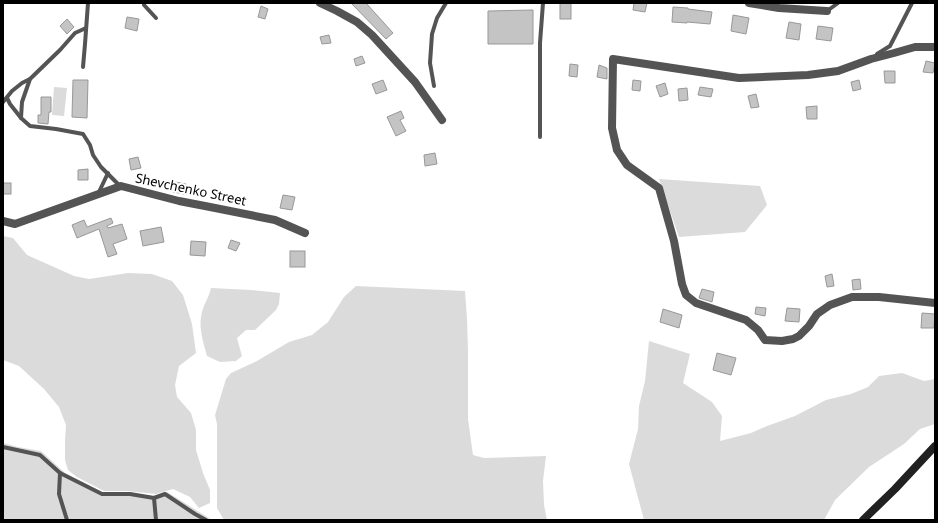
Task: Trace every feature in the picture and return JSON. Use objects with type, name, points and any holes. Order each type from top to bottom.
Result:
[{"type":"street","points":[[320,3],[357,22],[372,35],[415,82],[442,120]]},
{"type":"street","points":[[749,3],[779,8],[827,11]]},
{"type":"street","points":[[935,47],[915,47],[871,59],[838,71],[808,76],[739,78],[613,59],[612,128],[617,150],[627,164],[659,188],[674,241],[682,284],[686,295],[696,303],[746,320],[758,330],[765,340],[793,339],[799,336],[809,326],[817,314],[830,305],[852,297],[879,297],[935,303]]},
{"type":"street","name":"Shevchenko Street","points":[[3,221],[15,224],[121,186],[179,201],[275,220],[305,233]]},
{"type":"street","points":[[862,520],[895,489],[935,446]]},
{"type":"lane","points":[[83,67],[88,3]]},
{"type":"lane","points":[[144,3],[144,5],[156,18]]},
{"type":"lane","points":[[434,86],[430,63],[432,34],[437,18],[446,3]]},
{"type":"lane","points":[[540,137],[540,43],[543,3]]},
{"type":"lane","points":[[827,11],[838,3]]},
{"type":"lane","points":[[871,59],[890,46],[912,3]]},
{"type":"lane","points":[[3,102],[22,83],[30,79],[75,33],[86,28]]},
{"type":"lane","points":[[21,118],[22,102],[30,79]]},
{"type":"lane","points":[[7,98],[21,118],[30,126],[83,134],[90,145],[93,155],[101,167],[121,186]]},
{"type":"lane","points":[[98,194],[108,173]]},
{"type":"lane","points":[[3,447],[40,455],[60,473],[102,494],[130,494],[154,498],[165,494],[206,520]]},
{"type":"lane","points":[[60,473],[59,494],[67,520]]},
{"type":"lane","points":[[154,498],[156,520]]},
{"type":"shaded area","points":[[54,87],[67,88],[64,116],[52,115]]},
{"type":"shaded area","points":[[659,179],[760,186],[767,205],[745,232],[679,237]]},
{"type":"shaded area","points":[[3,236],[13,238],[27,255],[74,276],[89,279],[128,273],[152,274],[172,281],[183,295],[192,324],[196,353],[179,366],[175,385],[177,397],[191,413],[196,430],[196,450],[210,490],[210,503],[199,508],[190,497],[173,489],[156,494],[127,491],[104,491],[77,477],[68,470],[65,460],[66,425],[59,407],[44,389],[19,366],[3,360]]},
{"type":"shaded area","points":[[356,286],[465,291],[468,350],[468,419],[473,455],[484,458],[546,456],[543,481],[544,505],[547,520],[224,520],[217,508],[217,424],[215,415],[226,379],[231,373],[257,361],[289,342],[312,335],[328,322],[344,297]]},
{"type":"shaded area","points":[[211,288],[280,293],[279,304],[276,310],[255,330],[246,330],[237,338],[242,356],[236,361],[220,362],[207,356],[202,334],[201,318]]},
{"type":"shaded area","points":[[649,341],[690,354],[683,383],[712,402],[722,416],[720,441],[751,433],[795,416],[826,400],[851,394],[868,387],[879,376],[902,373],[924,381],[935,379],[935,424],[920,429],[904,444],[869,467],[835,500],[824,520],[644,520],[629,464],[638,429],[639,406],[645,381]]},
{"type":"shaded area","points":[[3,443],[41,451],[65,473],[102,492],[152,496],[167,492],[212,520],[3,520]]},
{"type":"building","points":[[351,3],[366,3],[393,33],[386,39]]},
{"type":"building","points":[[560,3],[571,3],[571,19],[560,19]]},
{"type":"building","points":[[634,3],[647,3],[645,12],[633,10]]},
{"type":"building","points":[[261,6],[268,9],[265,19],[258,17]]},
{"type":"building","points":[[673,7],[712,12],[710,24],[672,22]]},
{"type":"building","points":[[533,10],[533,44],[488,44],[488,11]]},
{"type":"building","points":[[733,15],[749,18],[746,34],[731,31]]},
{"type":"building","points":[[127,17],[139,19],[137,31],[125,28]]},
{"type":"building","points":[[67,19],[74,27],[67,34],[60,26]]},
{"type":"building","points":[[789,22],[801,24],[799,40],[786,38]]},
{"type":"building","points":[[818,26],[833,28],[831,41],[816,39]]},
{"type":"building","points":[[329,35],[331,43],[322,44],[320,37]]},
{"type":"building","points":[[362,56],[365,63],[356,66],[354,59]]},
{"type":"building","points":[[926,61],[935,63],[933,73],[923,72]]},
{"type":"building","points":[[570,64],[578,65],[577,77],[569,76]]},
{"type":"building","points":[[599,65],[607,68],[607,79],[597,77]]},
{"type":"building","points":[[884,71],[895,71],[895,83],[885,83]]},
{"type":"building","points":[[73,80],[88,80],[87,118],[72,117]]},
{"type":"building","points":[[383,80],[387,90],[376,94],[372,84]]},
{"type":"building","points":[[633,80],[641,81],[640,91],[632,90]]},
{"type":"building","points":[[859,80],[861,89],[853,91],[851,82]]},
{"type":"building","points":[[665,83],[668,94],[660,97],[656,86]]},
{"type":"building","points":[[700,87],[713,89],[711,97],[698,95]]},
{"type":"building","points":[[687,88],[688,100],[679,101],[678,89]]},
{"type":"building","points":[[756,94],[759,107],[751,108],[748,96]]},
{"type":"building","points":[[41,97],[51,97],[51,112],[49,112],[48,124],[38,123],[38,115],[41,115]]},
{"type":"building","points":[[817,106],[817,119],[807,119],[806,107]]},
{"type":"building","points":[[401,111],[404,118],[400,120],[406,131],[396,136],[387,117]]},
{"type":"building","points":[[435,153],[437,164],[425,166],[424,155]]},
{"type":"building","points":[[138,157],[141,168],[131,170],[129,159]]},
{"type":"building","points":[[88,169],[88,180],[78,180],[78,170]]},
{"type":"building","points":[[175,182],[186,184],[184,194],[173,192]]},
{"type":"building","points":[[3,183],[11,183],[11,194],[3,194]]},
{"type":"building","points":[[283,195],[295,197],[292,210],[280,208]]},
{"type":"building","points":[[111,218],[113,223],[107,226],[108,228],[122,224],[127,239],[113,244],[117,254],[108,257],[99,229],[77,238],[72,225],[84,220],[87,227]]},
{"type":"building","points":[[161,227],[164,242],[143,246],[140,231]]},
{"type":"building","points":[[231,240],[240,243],[236,251],[228,248]]},
{"type":"building","points":[[191,241],[206,242],[205,256],[190,255]]},
{"type":"building","points":[[290,251],[305,251],[305,267],[290,267]]},
{"type":"building","points":[[832,274],[834,286],[827,287],[825,276]]},
{"type":"building","points":[[860,279],[861,289],[853,290],[852,280]]},
{"type":"building","points":[[702,289],[714,292],[712,302],[699,298]]},
{"type":"building","points":[[756,307],[766,308],[765,316],[755,314]]},
{"type":"building","points":[[787,308],[800,309],[799,322],[785,321]]},
{"type":"building","points":[[663,309],[682,315],[679,328],[660,322]]},
{"type":"building","points":[[922,313],[935,314],[934,328],[921,328]]},
{"type":"building","points":[[717,353],[736,358],[731,375],[713,370]]}]
